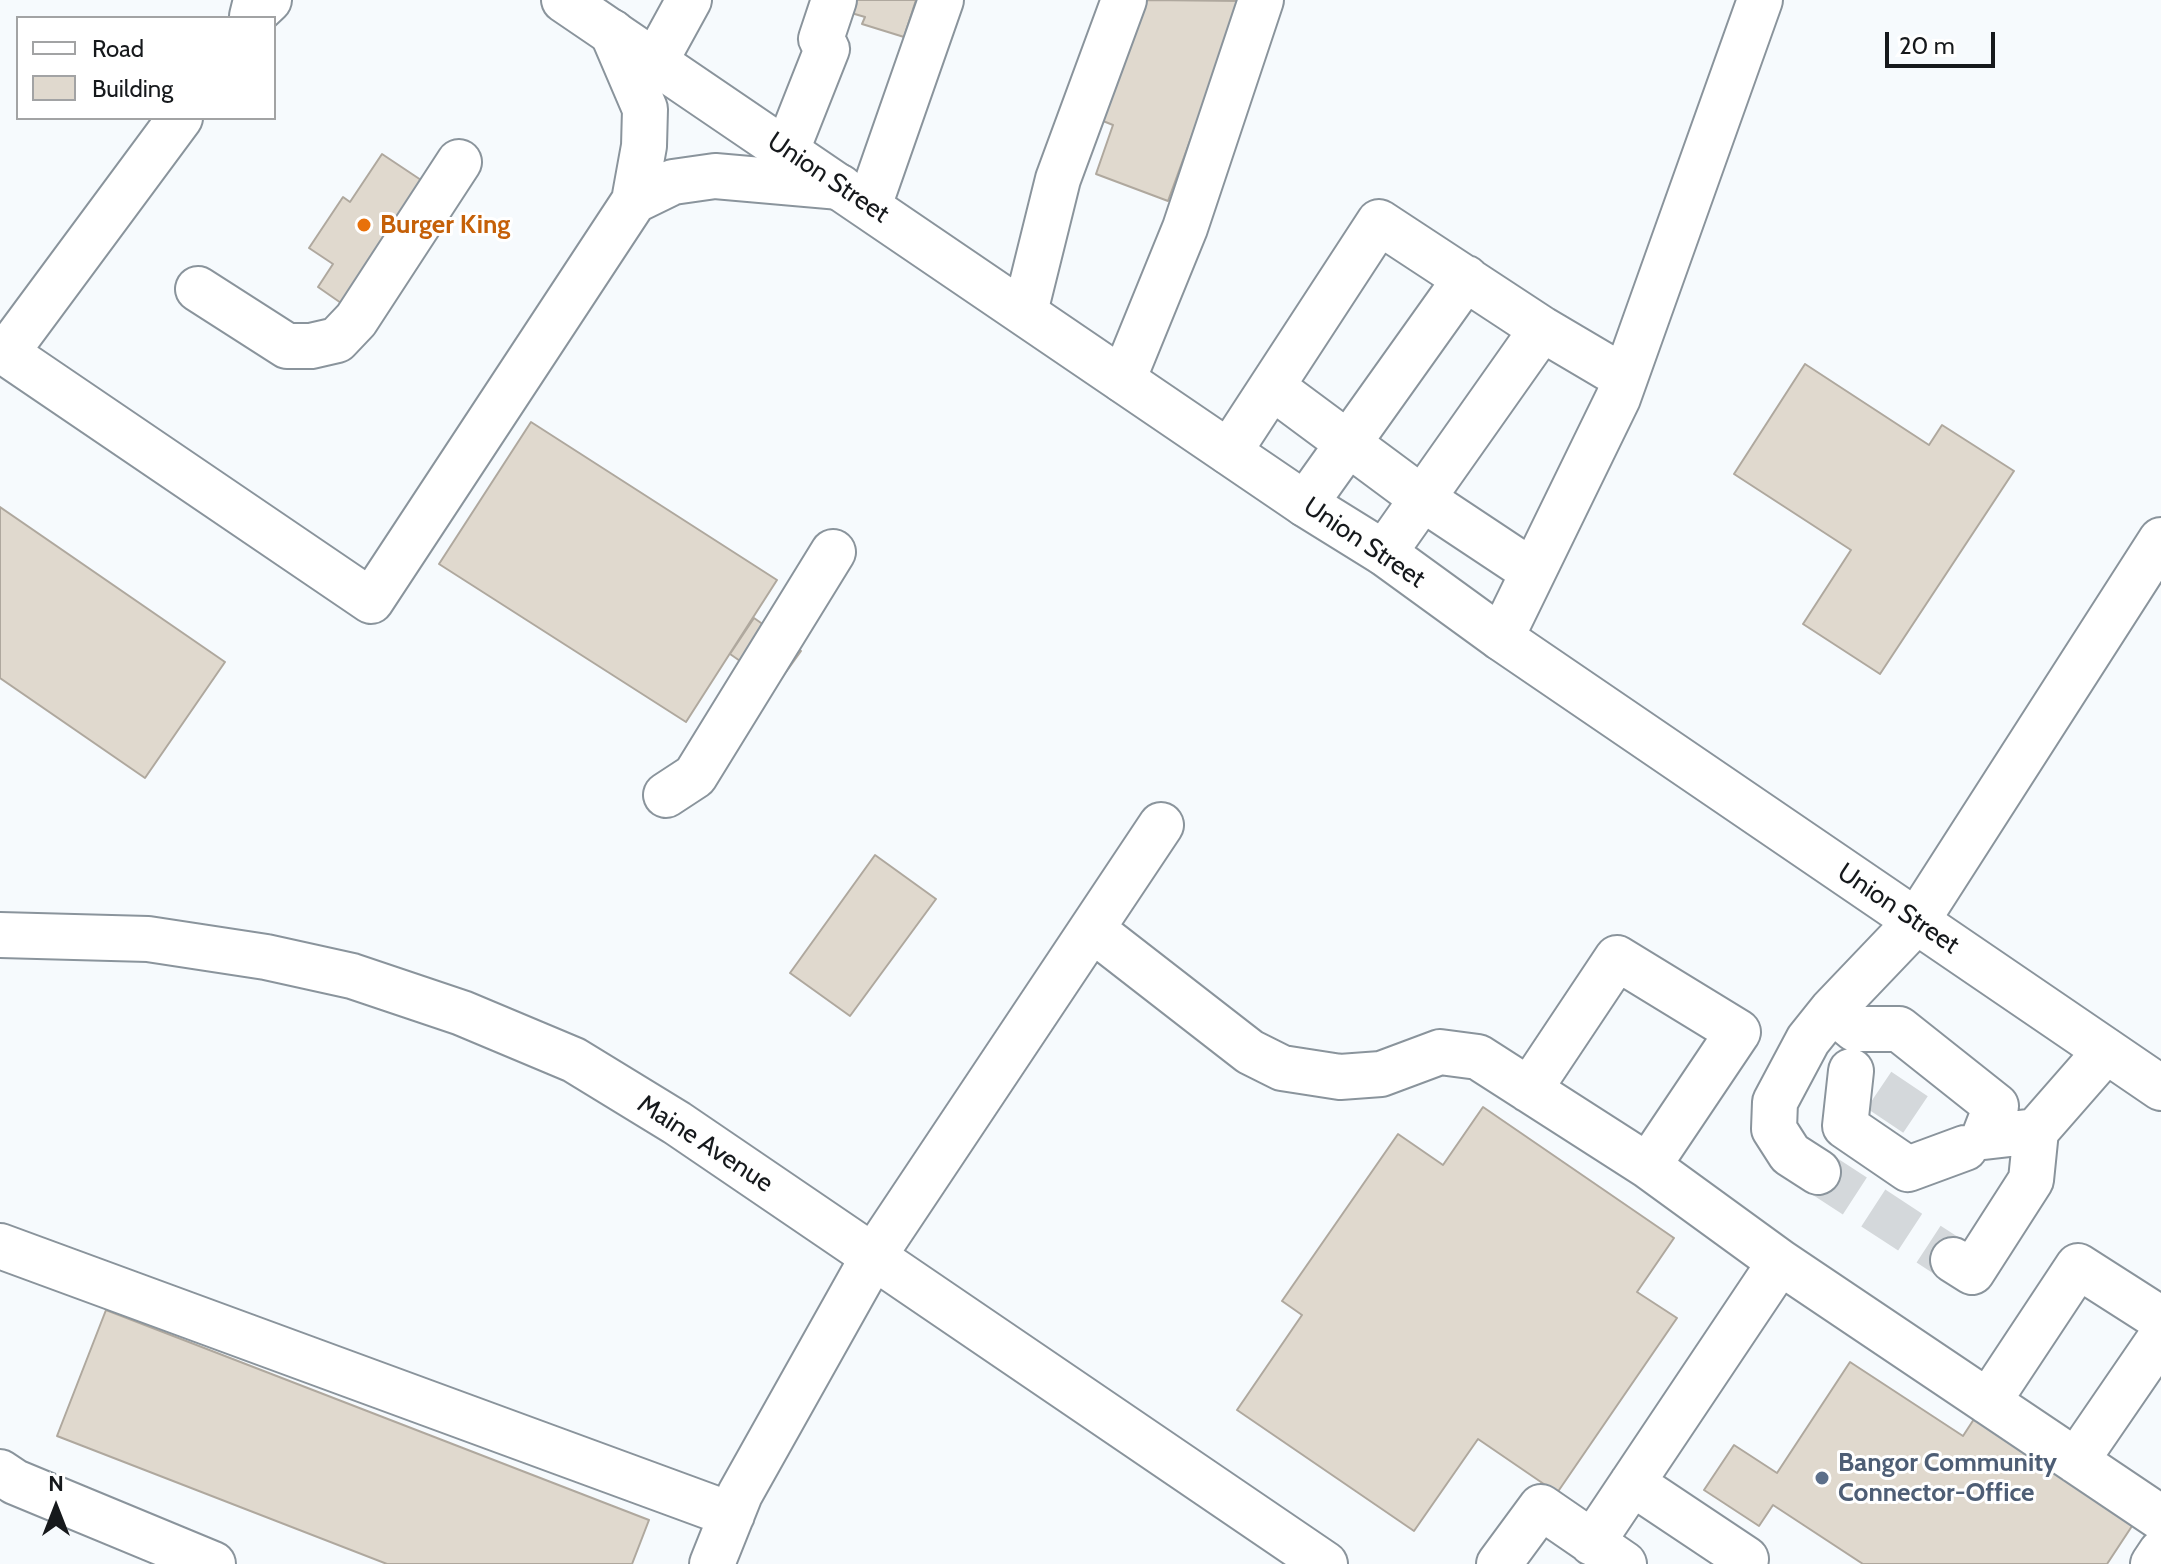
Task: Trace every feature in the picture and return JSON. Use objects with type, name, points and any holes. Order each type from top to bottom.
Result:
[{"type":"main road","name":"Union Street","points":[[564,0],[1305,504],[1384,553],[1501,638],[2161,1088]]},
{"type":"main road","points":[[655,62],[689,0]]},
{"type":"main road","points":[[634,201],[673,182],[715,176],[854,196],[941,0]]},
{"type":"main road","points":[[1025,312],[1058,179],[1124,0]]},
{"type":"main road","points":[[1123,380],[1185,228],[1261,0]]},
{"type":"main road","points":[[1501,638],[1625,378],[1760,0]]},
{"type":"main road","points":[[787,150],[837,21]]},
{"type":"main road","points":[[179,120],[3,358],[371,601],[634,201],[644,146],[645,109],[612,32]]},
{"type":"main road","points":[[198,289],[287,346],[311,346],[337,340],[356,320],[459,162]]},
{"type":"main road","points":[[1229,452],[1379,222],[1542,329],[1625,378]]},
{"type":"main road","points":[[1305,504],[1466,278]]},
{"type":"main road","points":[[1384,553],[1542,329]]},
{"type":"main road","points":[[1272,387],[1423,499],[1533,572]]},
{"type":"main road","points":[[2036,1131],[1974,1143],[1908,1169],[1845,1126],[1854,1050],[1916,922],[2161,540]]},
{"type":"main road","points":[[666,795],[695,776],[833,552]]},
{"type":"main road","points":[[712,1564],[740,1494],[873,1257],[1161,825]]},
{"type":"main road","points":[[1093,930],[1250,1052],[1282,1068],[1340,1077],[1381,1074],[1440,1052],[1478,1057],[1648,1166],[1780,1262],[2161,1518]]},
{"type":"main road","name":"Maine Avenue","points":[[0,935],[148,939],[266,957],[352,976],[462,1013],[574,1060],[677,1123],[1325,1564]]},
{"type":"main road","points":[[1529,1090],[1617,958],[1738,1032],[1648,1166]]},
{"type":"main road","points":[[1818,1172],[1790,1154],[1774,1129],[1775,1102],[1808,1040],[1854,1050],[1899,1029],[1996,1106],[1974,1143]]},
{"type":"main road","points":[[1953,1260],[1972,1272],[2031,1180],[2036,1131],[2106,1051]]},
{"type":"main road","points":[[1928,1123],[1974,1143]]},
{"type":"main road","points":[[0,1246],[732,1515]]},
{"type":"main road","points":[[1499,1564],[1541,1507],[1608,1553],[1632,1483],[1780,1262]]},
{"type":"main road","points":[[1988,1402],[2078,1266],[2161,1319]]},
{"type":"main road","points":[[2076,1461],[2161,1337]]},
{"type":"main road","points":[[0,1472],[15,1482],[213,1564]]},
{"type":"main road","points":[[1632,1483],[1746,1559],[1743,1564]]},
{"type":"main road","points":[[2153,1564],[2161,1552]]},
{"type":"building","points":[[844,0],[916,0],[904,37],[862,24],[865,17],[841,10]]},
{"type":"building","points":[[1147,0],[1241,1],[1168,201],[1096,174],[1113,125],[1103,121]]},
{"type":"building","name":"Burger King","points":[[382,154],[430,186],[341,303],[318,287],[333,264],[309,248],[343,197],[350,202]]},
{"type":"building","points":[[1805,364],[1929,445],[1942,425],[2014,471],[1880,674],[1803,624],[1851,550],[1734,474]]},
{"type":"building","points":[[531,422],[777,580],[686,722],[439,564]]},
{"type":"building","points":[[0,507],[225,662],[145,778],[0,678]]},
{"type":"building","points":[[754,618],[801,651],[776,686],[730,654]]},
{"type":"building","points":[[875,855],[936,899],[850,1016],[790,973]]},
{"type":"building","points":[[1483,1107],[1674,1238],[1637,1292],[1677,1318],[1557,1493],[1478,1439],[1414,1531],[1237,1410],[1302,1315],[1282,1301],[1398,1134],[1443,1165]]},
{"type":"building","points":[[106,1310],[649,1520],[632,1564],[387,1564],[57,1436]]},
{"type":"building","points":[[1850,1362],[1963,1436],[1976,1416],[2136,1520],[2107,1564],[1863,1564],[1773,1505],[1759,1526],[1704,1490],[1734,1445],[1777,1473]]},
{"type":"tunnel","points":[[1879,1090],[1928,1123]]},
{"type":"tunnel","points":[[1818,1172],[1953,1260]]},
{"type":"place","name":"Burger King","points":[[364,225]]},
{"type":"place","name":"Bangor Community Connector-Office","points":[[1822,1478]]}]
